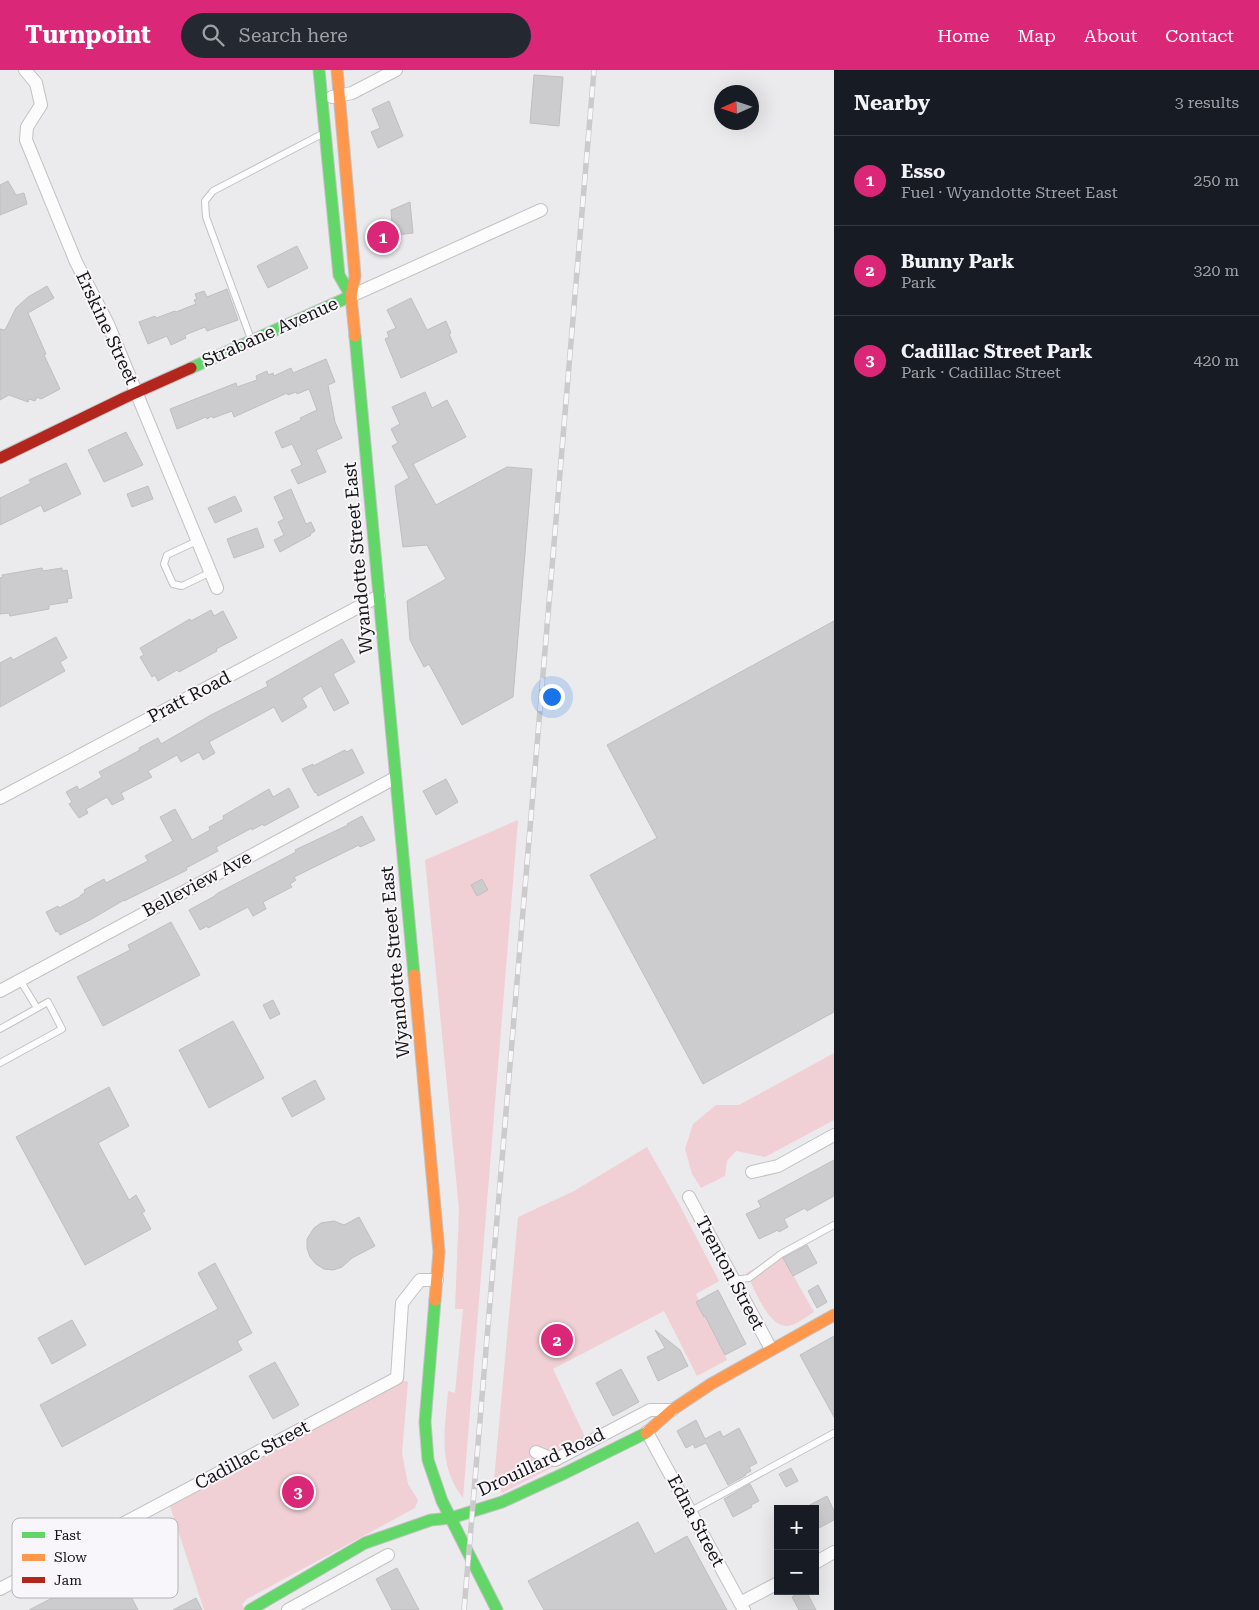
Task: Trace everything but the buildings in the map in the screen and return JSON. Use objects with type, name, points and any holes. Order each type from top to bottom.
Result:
[{"type":"main road","name":"Wyandotte Street East","points":[[319,70],[339,275],[351,296]]},
{"type":"main road","name":"Wyandotte Street East","points":[[337,70],[355,276],[351,296],[439,1252],[426,1422],[427,1451],[436,1486],[496,1610]]},
{"type":"main road","name":"Strabane Avenue","points":[[0,458],[137,393],[351,296]]},
{"type":"main road","name":"Drouillard Road","points":[[250,1610],[365,1543],[431,1520],[451,1518],[502,1502],[647,1432],[672,1410],[710,1384],[834,1315]]},
{"type":"street","name":"Erskine Street","points":[[25,70],[36,83],[41,105],[27,127],[26,140],[76,262],[108,324],[217,588]]},
{"type":"street","points":[[322,98],[352,94],[396,70]]},
{"type":"street","name":"Strabane Avenue","points":[[351,296],[541,210]]},
{"type":"street","name":"Pratt Road","points":[[0,798],[379,596]]},
{"type":"street","name":"Belleview Ave","points":[[0,991],[395,778]]},
{"type":"street","points":[[752,1172],[778,1166],[834,1135]]},
{"type":"street","name":"Trenton Street","points":[[689,1197],[771,1349]]},
{"type":"street","name":"Cadillac Street","points":[[132,1518],[397,1378],[402,1303],[420,1280],[437,1280]]},
{"type":"street","points":[[536,1452],[555,1460],[650,1410],[672,1410]]},
{"type":"street","name":"Edna Street","points":[[647,1432],[742,1607]]},
{"type":"street","points":[[819,1561],[834,1552]]},
{"type":"street","points":[[288,1610],[388,1555]]},
{"type":"street","name":"Cadillac Street","points":[[0,1588],[12,1582]]},
{"type":"street","points":[[742,1607],[774,1586]]},
{"type":"lane","points":[[252,340],[206,217],[205,201],[212,191],[342,124]]},
{"type":"lane","points":[[198,541],[167,555],[164,564],[173,584],[182,586],[211,572]]},
{"type":"lane","points":[[20,980],[37,1008]]},
{"type":"lane","points":[[0,1029],[48,1002],[62,1029],[0,1063]]},
{"type":"lane","points":[[733,1280],[749,1278],[781,1254],[834,1225]]},
{"type":"lane","points":[[691,1511],[834,1433]]},
{"type":"shaded area","points":[[518,820],[463,1498],[449,1473],[445,1447],[448,1391],[455,1393],[463,1309],[455,1309],[459,1209],[425,860]]},
{"type":"shaded area","points":[[834,1053],[834,1120],[765,1157],[736,1151],[727,1161],[725,1176],[701,1188],[692,1174],[685,1149],[693,1124],[716,1105],[739,1105]]},
{"type":"shaded area","points":[[647,1147],[719,1281],[696,1294],[727,1360],[697,1376],[664,1311],[553,1369],[589,1449],[502,1493],[494,1480],[518,1217],[574,1191]]},
{"type":"shaded area","points":[[781,1254],[814,1312],[790,1326],[780,1325],[768,1313],[746,1273]]},
{"type":"shaded area","points":[[397,1378],[408,1382],[402,1453],[408,1484],[418,1500],[415,1508],[247,1599],[242,1604],[245,1610],[204,1610],[178,1531],[178,1518],[174,1518],[168,1500]]},
{"type":"railway","points":[[464,1610],[594,70]]},
{"type":"traffic: fast","points":[[319,70],[339,275],[351,296]]},
{"type":"traffic: fast","points":[[191,368],[351,296]]},
{"type":"traffic: fast","points":[[355,336],[414,975]]},
{"type":"traffic: fast","points":[[435,1300],[425,1422],[428,1460],[442,1501],[497,1610]]},
{"type":"traffic: fast","points":[[250,1610],[365,1543],[431,1520],[451,1518],[502,1502],[646,1433]]},
{"type":"traffic: slow","points":[[337,70],[355,276],[351,296],[355,336]]},
{"type":"traffic: slow","points":[[414,975],[439,1252],[435,1300]]},
{"type":"traffic: slow","points":[[646,1433],[672,1410],[711,1384],[834,1315]]},
{"type":"traffic: jam","points":[[0,458],[191,368]]},
{"type":"place","name":"Esso","points":[[383,237]]},
{"type":"place","name":"Bunny Park","points":[[557,1340]]},
{"type":"place","name":"Cadillac Street Park","points":[[298,1492]]}]
